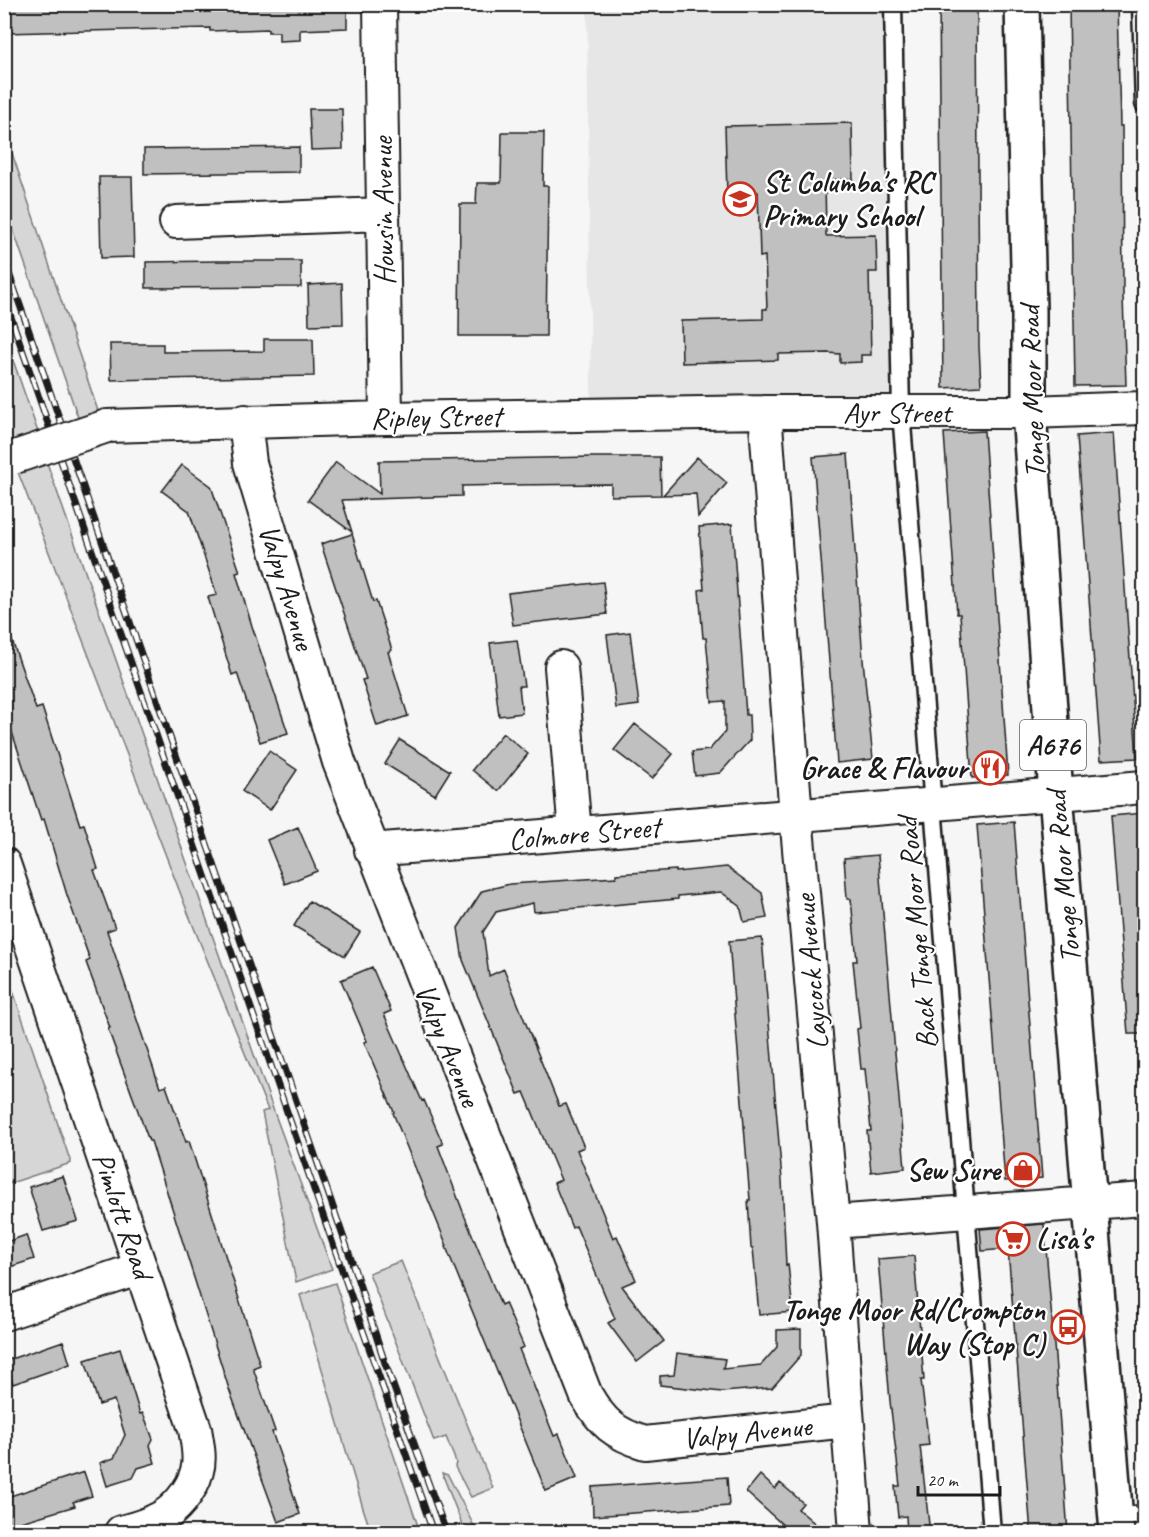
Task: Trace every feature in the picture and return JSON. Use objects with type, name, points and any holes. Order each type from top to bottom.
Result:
[{"type":"main road","name":"Tonge Moor Road","points":[[1022,4],[1029,412],[1056,794],[1089,1203],[1125,1521]]},
{"type":"street","name":"Howsin Avenue","points":[[380,4],[386,418]]},
{"type":"street","points":[[176,222],[383,214]]},
{"type":"street","name":"Ayr Street","points":[[765,412],[1029,412],[1144,408]]},
{"type":"street","name":"Ripley Street","points":[[10,458],[106,426],[386,418],[765,412]]},
{"type":"street","name":"Laycock Avenue","points":[[765,412],[796,816],[833,1222],[856,1533]]},
{"type":"street","name":"Valpy Avenue","points":[[245,421],[250,463],[339,762],[371,850],[586,1395],[597,1415],[614,1430],[645,1443],[847,1421]]},
{"type":"street","points":[[561,667],[575,833]]},
{"type":"street","name":"Colmore Street","points":[[371,850],[1144,787]]},
{"type":"street","name":"Pimlott Road","points":[[4,864],[195,1429],[198,1449],[197,1470],[187,1492],[174,1508],[158,1520],[121,1533]]},
{"type":"street","points":[[833,1222],[1144,1199]]},
{"type":"street","points":[[4,1314],[141,1268]]},
{"type":"lane","name":"Back Tonge Moor Road","points":[[893,4],[901,412],[992,1533]]},
{"type":"lane","points":[[1141,4],[1144,104]]},
{"type":"shaded area","name":"St Columba's RC Primary School","points":[[587,5],[889,5],[894,394],[591,398]]},
{"type":"shaded area","points":[[4,129],[100,417],[80,423],[5,206]]},
{"type":"shaded area","points":[[4,334],[40,438],[9,449],[4,436]]},
{"type":"shaded area","points":[[45,457],[273,1109],[332,1269],[296,1282],[262,1112],[268,1110],[188,913],[16,467]]},
{"type":"shaded area","points":[[4,964],[71,1163],[5,1185],[4,1185]]},
{"type":"shaded area","points":[[401,1261],[493,1488],[471,1497],[455,1467],[456,1462],[446,1437],[434,1441],[369,1273]]},
{"type":"shaded area","points":[[335,1283],[420,1532],[371,1532],[300,1295]]},
{"type":"shaded area","points":[[442,1473],[448,1475],[477,1532],[465,1532]]},
{"type":"building","points":[[4,4],[347,4],[347,28],[300,30],[300,40],[279,41],[279,32],[268,32],[268,29],[210,31],[210,28],[4,33]]},
{"type":"building","points":[[939,4],[977,4],[981,386],[943,388]]},
{"type":"building","points":[[1069,4],[1117,4],[1120,126],[1122,126],[1126,385],[1075,386]]},
{"type":"building","points":[[309,109],[342,109],[343,149],[311,150]]},
{"type":"building","points":[[852,123],[853,179],[825,180],[826,236],[876,235],[877,272],[869,272],[871,355],[861,355],[861,362],[840,363],[840,354],[828,353],[778,354],[778,360],[682,363],[681,321],[763,319],[763,309],[767,309],[765,256],[760,257],[758,192],[727,193],[725,126]]},
{"type":"building","points":[[502,132],[544,132],[543,186],[548,186],[546,336],[459,336],[460,204],[476,204],[477,183],[501,183]]},
{"type":"building","points":[[299,147],[299,172],[144,174],[144,149]]},
{"type":"building","points":[[99,177],[132,177],[134,257],[101,258]]},
{"type":"building","points":[[301,261],[301,287],[146,288],[146,262]]},
{"type":"building","points":[[342,283],[343,324],[309,325],[308,285]]},
{"type":"building","points":[[264,339],[313,339],[314,376],[111,380],[110,344],[163,344],[163,352],[264,351]]},
{"type":"building","points":[[984,431],[1008,775],[972,778],[944,433]]},
{"type":"building","points":[[1114,433],[1137,758],[1101,760],[1077,436]]},
{"type":"building","points":[[848,454],[863,660],[873,759],[837,763],[813,457]]},
{"type":"building","points":[[660,457],[661,495],[611,496],[611,484],[510,485],[462,486],[462,496],[342,500],[352,532],[308,500],[336,462],[380,494],[379,461]]},
{"type":"building","points":[[697,457],[727,483],[698,517],[696,494],[663,495]]},
{"type":"building","points":[[182,465],[211,486],[240,572],[236,573],[252,626],[288,733],[260,742],[237,673],[232,675],[208,597],[217,595],[189,511],[162,491]]},
{"type":"building","points":[[732,524],[746,715],[749,715],[750,740],[720,773],[695,776],[692,752],[709,750],[725,732],[725,701],[712,702],[706,638],[703,638],[699,590],[704,589],[699,527]]},
{"type":"building","points":[[352,534],[373,602],[376,601],[392,650],[388,652],[408,716],[377,726],[362,680],[366,679],[321,544]]},
{"type":"building","points":[[603,582],[607,614],[513,625],[508,593]]},
{"type":"building","points":[[4,629],[8,629],[36,709],[42,707],[80,825],[84,824],[98,869],[94,870],[115,928],[107,931],[160,1088],[166,1086],[186,1142],[189,1141],[260,1365],[253,1368],[300,1514],[278,1522],[229,1389],[151,1141],[149,1141],[108,1029],[110,1028],[86,962],[90,960],[44,819],[41,820],[4,708]]},
{"type":"building","points":[[630,632],[639,705],[616,708],[607,635]]},
{"type":"building","points":[[517,640],[524,686],[519,686],[522,713],[499,716],[490,643]]},
{"type":"building","points":[[635,724],[673,754],[652,779],[614,750]]},
{"type":"building","points":[[503,733],[528,754],[498,791],[472,770]]},
{"type":"building","points":[[400,740],[450,771],[435,795],[385,764]]},
{"type":"building","points":[[269,751],[297,770],[270,810],[242,791]]},
{"type":"building","points":[[1144,813],[1144,1034],[1128,1034],[1111,816]]},
{"type":"building","points":[[1014,822],[1042,1178],[1005,1181],[977,825]]},
{"type":"building","points":[[298,827],[317,871],[285,884],[267,840]]},
{"type":"building","points":[[878,855],[905,1168],[871,1172],[867,1131],[871,1131],[865,1069],[861,1069],[857,1029],[860,1028],[853,961],[857,961],[851,899],[847,899],[844,858]]},
{"type":"building","points":[[727,867],[762,893],[767,918],[744,922],[740,906],[721,892],[678,896],[678,899],[534,912],[533,903],[496,912],[483,932],[489,976],[504,969],[559,1106],[566,1104],[584,1147],[577,1150],[613,1238],[617,1236],[636,1280],[622,1286],[664,1341],[637,1362],[608,1323],[615,1319],[576,1226],[572,1228],[554,1183],[561,1180],[524,1092],[518,1094],[463,960],[458,928],[482,891],[510,884]]},
{"type":"building","points":[[309,901],[360,932],[345,956],[294,926]]},
{"type":"building","points":[[762,938],[782,1180],[786,1265],[788,1264],[793,1312],[759,1315],[753,1248],[751,1248],[748,1200],[750,1200],[729,941]]},
{"type":"building","points":[[372,967],[391,1011],[384,1014],[443,1144],[438,1146],[465,1217],[501,1305],[505,1303],[524,1347],[519,1349],[554,1436],[559,1434],[577,1478],[546,1491],[446,1247],[394,1112],[364,1042],[367,1041],[341,980]]},
{"type":"building","points":[[63,1176],[78,1221],[43,1231],[29,1187]]},
{"type":"building","points":[[1044,1224],[1068,1533],[1031,1533],[1008,1249],[982,1251],[980,1229]]},
{"type":"building","points":[[26,1235],[34,1259],[4,1269],[4,1243]]},
{"type":"building","points":[[914,1256],[924,1380],[921,1380],[929,1445],[920,1446],[930,1533],[907,1533],[906,1516],[898,1517],[895,1486],[900,1486],[878,1259]]},
{"type":"building","points":[[801,1329],[801,1355],[772,1388],[722,1392],[660,1385],[660,1376],[674,1375],[677,1353],[725,1359],[723,1369],[761,1365],[777,1347],[777,1330]]},
{"type":"building","points":[[63,1341],[70,1364],[13,1384],[5,1361]]},
{"type":"building","points":[[120,1349],[140,1414],[143,1413],[153,1439],[150,1445],[155,1463],[138,1468],[133,1478],[107,1486],[100,1463],[114,1458],[125,1435],[114,1400],[99,1405],[85,1360]]},
{"type":"building","points":[[84,1472],[92,1496],[73,1502],[75,1506],[4,1527],[4,1498]]},
{"type":"building","points":[[760,1475],[775,1489],[780,1483],[792,1493],[803,1503],[798,1509],[826,1533],[792,1533],[746,1492]]},
{"type":"building","points":[[727,1477],[729,1506],[593,1516],[592,1487]]},
{"type":"railway","points":[[4,259],[350,1256],[385,1363],[446,1532]]},
{"type":"railway","points":[[4,297],[433,1532]]},
{"type":"place","name":"St Columba's RC Primary School","points":[[740,199]]},
{"type":"place","name":"Grace & Flavour","points":[[990,768]]},
{"type":"place","name":"Sew Sure","points":[[1023,1170]]},
{"type":"place","name":"Lisa's","points":[[1013,1239]]},
{"type":"place","name":"Tonge Moor Rd/Crompton Way (Stop C)","points":[[1068,1327]]}]
